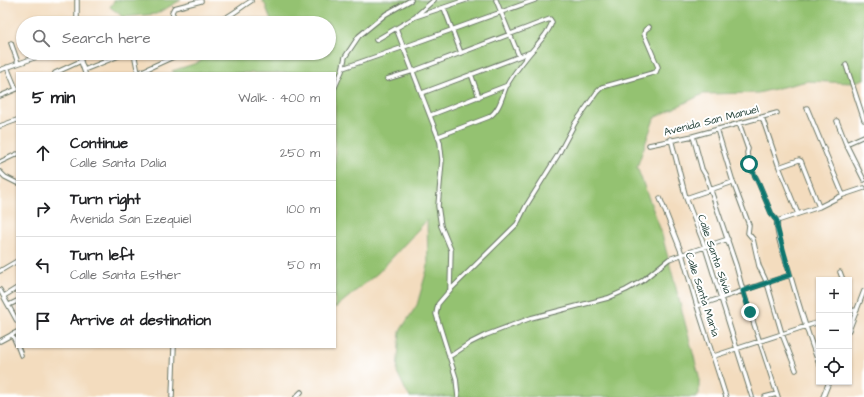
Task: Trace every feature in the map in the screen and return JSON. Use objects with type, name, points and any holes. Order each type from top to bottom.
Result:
[{"type":"street","points":[[77,0],[77,16]]},
{"type":"street","points":[[336,85],[347,53],[362,33],[392,10],[411,0]]},
{"type":"street","points":[[376,40],[415,17],[434,0]]},
{"type":"street","points":[[415,17],[466,0]]},
{"type":"street","points":[[496,0],[519,56]]},
{"type":"street","points":[[343,68],[502,13],[535,0]]},
{"type":"street","points":[[173,16],[172,12],[174,8],[201,1]]},
{"type":"street","points":[[228,16],[251,1]]},
{"type":"street","points":[[444,8],[460,53]]},
{"type":"street","points":[[387,79],[550,19],[552,22],[550,29],[531,52],[508,85],[493,114],[490,117],[439,136]]},
{"type":"street","points":[[458,397],[456,378],[436,314],[438,304],[450,290],[517,224],[575,123],[597,92],[602,87],[656,72],[658,70],[644,34],[645,30],[649,27]]},
{"type":"street","points":[[396,28],[439,136],[442,160],[438,206],[441,226],[451,250],[450,290]]},
{"type":"street","points":[[11,42],[16,57]]},
{"type":"street","points":[[422,93],[531,52]]},
{"type":"street","points":[[0,70],[26,60]]},
{"type":"street","points":[[57,72],[81,61],[85,71],[110,60]]},
{"type":"street","points":[[135,60],[138,72]]},
{"type":"street","points":[[140,72],[167,60]]},
{"type":"street","points":[[846,65],[864,120]]},
{"type":"street","points":[[0,96],[16,89],[7,67]]},
{"type":"street","points":[[471,74],[479,97]]},
{"type":"street","points":[[431,115],[508,85]]},
{"type":"street","points":[[807,108],[843,195]]},
{"type":"street","name":"Avenida San Manuel","points":[[649,144],[693,136],[777,113]]},
{"type":"street","points":[[762,117],[779,167],[798,214]]},
{"type":"street","points":[[0,126],[16,120]]},
{"type":"street","points":[[838,121],[846,144],[864,180]]},
{"type":"street","points":[[739,123],[748,149],[749,164],[772,215],[777,221],[777,227],[805,327],[816,356]]},
{"type":"street","points":[[717,129],[733,182],[749,225],[748,233],[753,239],[782,334],[796,370]]},
{"type":"street","points":[[693,136],[702,169],[706,176],[728,239],[743,291],[777,395],[765,397]]},
{"type":"street","points":[[846,144],[864,136]]},
{"type":"street","name":"Calle Santa Silvia","points":[[671,139],[686,198],[705,246],[752,397]]},
{"type":"street","points":[[0,162],[16,154]]},
{"type":"street","points":[[779,167],[799,160],[801,161],[819,208]]},
{"type":"street","points":[[0,172],[5,177],[16,182]]},
{"type":"street","points":[[686,198],[733,182]]},
{"type":"street","points":[[777,221],[819,208],[843,195],[864,188]]},
{"type":"street","name":"Calle Santa María","points":[[660,198],[682,254],[726,397]]},
{"type":"street","points":[[449,357],[470,343],[531,318],[608,298],[642,281],[669,259],[728,239]]},
{"type":"street","points":[[0,271],[16,262]]},
{"type":"street","points":[[840,272],[842,277]]},
{"type":"street","points":[[697,306],[790,275]]},
{"type":"street","points":[[4,296],[16,289]]},
{"type":"street","points":[[0,290],[16,319]]},
{"type":"street","points":[[852,322],[864,291]]},
{"type":"street","points":[[9,305],[16,302]]},
{"type":"street","points":[[852,311],[857,310]]},
{"type":"street","points":[[714,356],[816,323]]},
{"type":"street","points":[[0,341],[16,332]]},
{"type":"street","points":[[12,334],[16,342]]},
{"type":"street","points":[[19,348],[22,355]]},
{"type":"street","points":[[172,397],[174,348]]},
{"type":"street","points":[[823,397],[827,387]]},
{"type":"street","points":[[296,397],[301,392]]},
{"type":"green space","points":[[115,0],[181,0],[156,14],[122,16],[110,7]]},
{"type":"green space","points":[[262,0],[864,0],[864,79],[852,83],[807,81],[758,93],[703,94],[654,119],[637,167],[661,231],[699,376],[699,394],[695,397],[410,397],[397,372],[400,331],[417,305],[428,266],[427,220],[379,272],[336,307],[336,72],[172,71],[200,62],[201,60],[336,60],[336,16],[269,16]]},
{"type":"route","points":[[749,164],[772,215],[777,221],[777,227],[790,275],[743,291],[750,312]]}]
